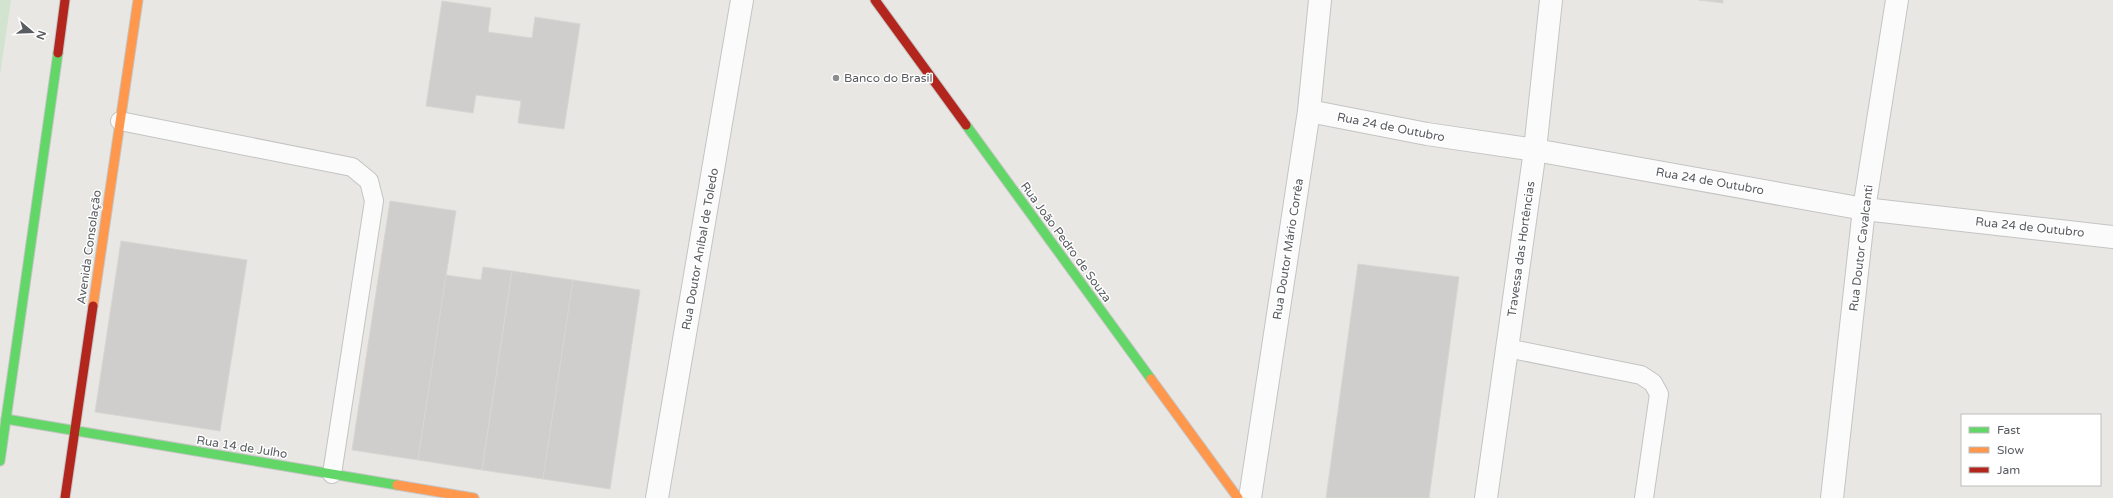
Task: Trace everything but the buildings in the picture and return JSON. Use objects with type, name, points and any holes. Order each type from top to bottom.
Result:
[{"type":"street","points":[[0,461],[65,0]]},
{"type":"street","name":"Avenida Consolação","points":[[65,498],[138,0]]},
{"type":"street","name":"Rua Doutor Aníbal de Toledo","points":[[657,498],[742,0]]},
{"type":"street","name":"Rua João Pedro de Souza","points":[[875,0],[1238,498]]},
{"type":"street","name":"Rua Doutor Mário Corrêa","points":[[1250,498],[1309,111],[1320,0]]},
{"type":"street","name":"Travessa das Hortências","points":[[1486,498],[1535,150],[1551,0]]},
{"type":"street","name":"Rua Doutor Cavalcanti","points":[[1832,498],[1864,209],[1897,0]]},
{"type":"street","name":"Rua 24 de Outubro","points":[[1309,111],[1427,134],[1535,150],[1864,209],[2113,237]]},
{"type":"street","name":"Rua 14 de Julho","points":[[6,419],[474,498]]},
{"type":"lane","points":[[120,121],[352,167],[369,181],[374,201],[332,474]]},
{"type":"lane","points":[[1507,348],[1641,375],[1653,383],[1659,394],[1644,498]]},
{"type":"green space","points":[[0,0],[11,0],[0,75]]},
{"type":"traffic: fast","points":[[0,461],[58,53]]},
{"type":"traffic: fast","points":[[966,125],[1151,379]]},
{"type":"traffic: fast","points":[[6,419],[397,485]]},
{"type":"traffic: slow","points":[[93,306],[138,0]]},
{"type":"traffic: slow","points":[[1151,379],[1238,498]]},
{"type":"traffic: slow","points":[[397,485],[474,498]]},
{"type":"traffic: jam","points":[[58,53],[65,0]]},
{"type":"traffic: jam","points":[[875,0],[966,125]]},
{"type":"traffic: jam","points":[[65,498],[93,306]]},
{"type":"place","name":"Banco do Brasil","points":[[836,78]]}]
